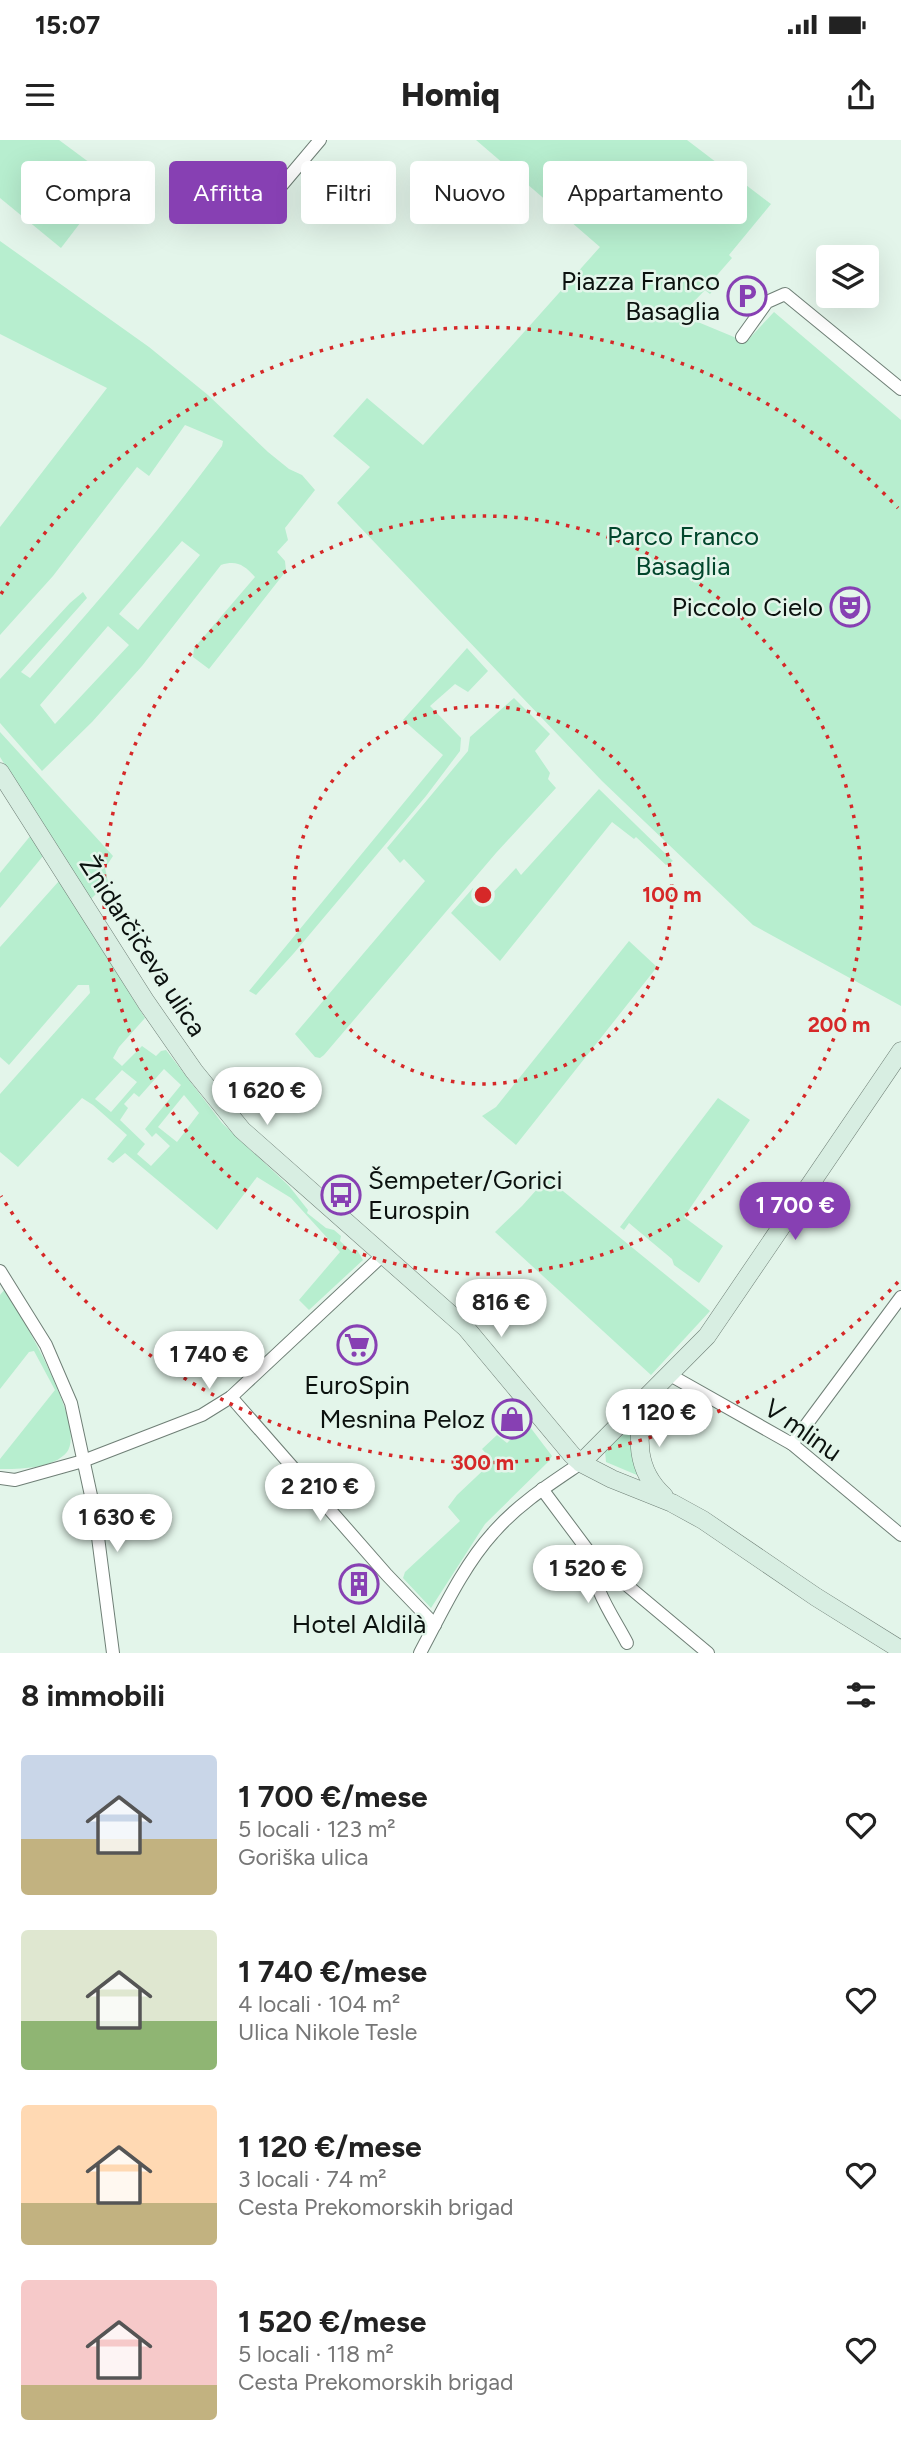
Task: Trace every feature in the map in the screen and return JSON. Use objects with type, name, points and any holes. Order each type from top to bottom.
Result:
[{"type":"street","points":[[287,179],[320,140]]},
{"type":"street","points":[[742,337],[767,302],[785,294],[901,389]]},
{"type":"street","name":"Žnidarčičeva ulica","points":[[0,772],[146,1002],[194,1071],[242,1130],[466,1328],[558,1440],[581,1463],[612,1479],[672,1503]]},
{"type":"street","points":[[421,1653],[470,1563],[491,1534],[542,1489],[581,1463],[707,1336],[901,1051]]},
{"type":"street","points":[[0,1478],[15,1480],[83,1461],[202,1415],[231,1397],[384,1254]]},
{"type":"street","points":[[0,1270],[46,1345],[71,1403],[95,1514],[113,1653]]},
{"type":"street","points":[[792,1444],[901,1297]]},
{"type":"street","name":"V mlinu","points":[[670,1375],[792,1444],[901,1535]]},
{"type":"street","points":[[231,1397],[387,1575],[435,1625]]},
{"type":"street","points":[[647,1397],[640,1421],[639,1450],[653,1486],[672,1503],[703,1520],[854,1622],[901,1650]]},
{"type":"street","points":[[542,1489],[592,1556],[708,1653]]},
{"type":"street","points":[[592,1556],[592,1568],[598,1588],[626,1643]]},
{"type":"green space","points":[[0,140],[59,140],[87,161],[21,161],[21,215],[0,198]]},
{"type":"green space","name":"Parco Franco Basaglia","points":[[476,140],[687,140],[715,161],[543,161],[543,198],[529,186],[529,161],[500,161]]},
{"type":"green space","name":"Parco Franco Basaglia","points":[[747,186],[771,204],[729,255],[732,258],[711,282],[716,287],[710,294],[705,290],[681,315],[746,342],[774,312],[901,420],[901,1006],[753,925],[602,781],[337,503],[370,467],[333,436],[367,398],[423,445],[600,247],[573,224],[747,224]]},
{"type":"green space","points":[[32,224],[79,224],[61,248]]},
{"type":"green space","points":[[0,241],[149,347],[208,395],[268,452],[289,469],[302,475],[315,490],[285,528],[288,540],[277,552],[285,561],[286,571],[209,669],[193,657],[194,648],[255,577],[236,563],[221,565],[142,666],[92,722],[42,771],[0,723],[0,679],[83,592],[87,598],[21,672],[30,678],[153,535],[200,476],[223,441],[185,425],[149,476],[137,467],[53,576],[0,635],[0,527],[107,388],[0,334]],"holes":[[[182,541],[200,555],[138,630],[119,614]],[[108,626],[129,645],[55,724],[40,705]]]},
{"type":"green space","points":[[467,648],[488,671],[468,692],[455,684],[430,706],[461,738],[460,751],[426,796],[294,953],[256,995],[249,991],[443,755],[403,720]]},
{"type":"green space","points":[[514,698],[550,734],[535,751],[550,773],[548,779],[556,788],[496,853],[324,1055],[315,1057],[295,1034],[425,881],[404,859],[400,863],[387,848],[468,751],[470,737]]},
{"type":"green space","points":[[0,732],[113,856],[105,868],[108,882],[89,901],[0,757]]},
{"type":"green space","points":[[599,789],[673,861],[666,865],[636,837],[634,839],[612,822],[500,961],[451,913],[473,888],[485,901],[516,868],[521,875]]},
{"type":"green space","points":[[31,835],[43,856],[0,908],[0,873]]},
{"type":"green space","points":[[59,881],[145,1018],[119,1047],[113,1058],[122,1066],[142,1046],[156,1056],[166,1050],[222,1123],[289,1186],[308,1210],[307,1213],[326,1228],[334,1230],[341,1236],[340,1241],[352,1252],[357,1250],[363,1260],[309,1310],[299,1300],[340,1252],[291,1198],[257,1177],[217,1230],[125,1153],[113,1163],[107,1159],[127,1135],[82,1098],[18,1167],[0,1152],[0,1094],[90,993],[89,985],[78,985],[9,1065],[0,1057],[0,947]],"holes":[[[164,1069],[181,1085],[145,1129],[152,1137],[156,1133],[170,1146],[151,1166],[137,1154],[145,1144],[120,1120],[128,1108],[124,1104],[134,1093],[139,1097]],[[122,1070],[137,1082],[111,1112],[95,1099]],[[184,1095],[199,1113],[177,1142],[158,1127]]]},
{"type":"green space","points":[[629,941],[657,967],[516,1145],[482,1116],[496,1107]]},
{"type":"green space","points":[[718,1098],[750,1120],[684,1217],[723,1246],[699,1283],[674,1265],[672,1259],[629,1223],[624,1230],[620,1227]]},
{"type":"green space","points":[[547,1178],[710,1311],[651,1375],[495,1232]]},
{"type":"green space","points":[[5,1289],[50,1370],[68,1420],[71,1439],[67,1452],[53,1462],[35,1467],[0,1469],[0,1459],[55,1390],[34,1351],[29,1352],[0,1389],[0,1295]]},
{"type":"green space","points":[[527,1423],[552,1456],[485,1524],[431,1608],[403,1578],[405,1572],[460,1521],[448,1507],[493,1461],[482,1449],[497,1435],[507,1443]]},
{"type":"green space","points":[[634,1425],[644,1478],[606,1462],[605,1451]]},
{"type":"place","name":"Piazza Franco Basaglia","points":[[747,296]]},
{"type":"place","name":"Piccolo Cielo","points":[[850,607]]},
{"type":"place","name":"Šempeter/Gorici Eurospin","points":[[341,1195]]},
{"type":"place","name":"EuroSpin","points":[[357,1345]]},
{"type":"place","name":"Mesnina Peloz","points":[[512,1419]]},
{"type":"place","name":"Hotel Aldilà","points":[[359,1584]]}]
